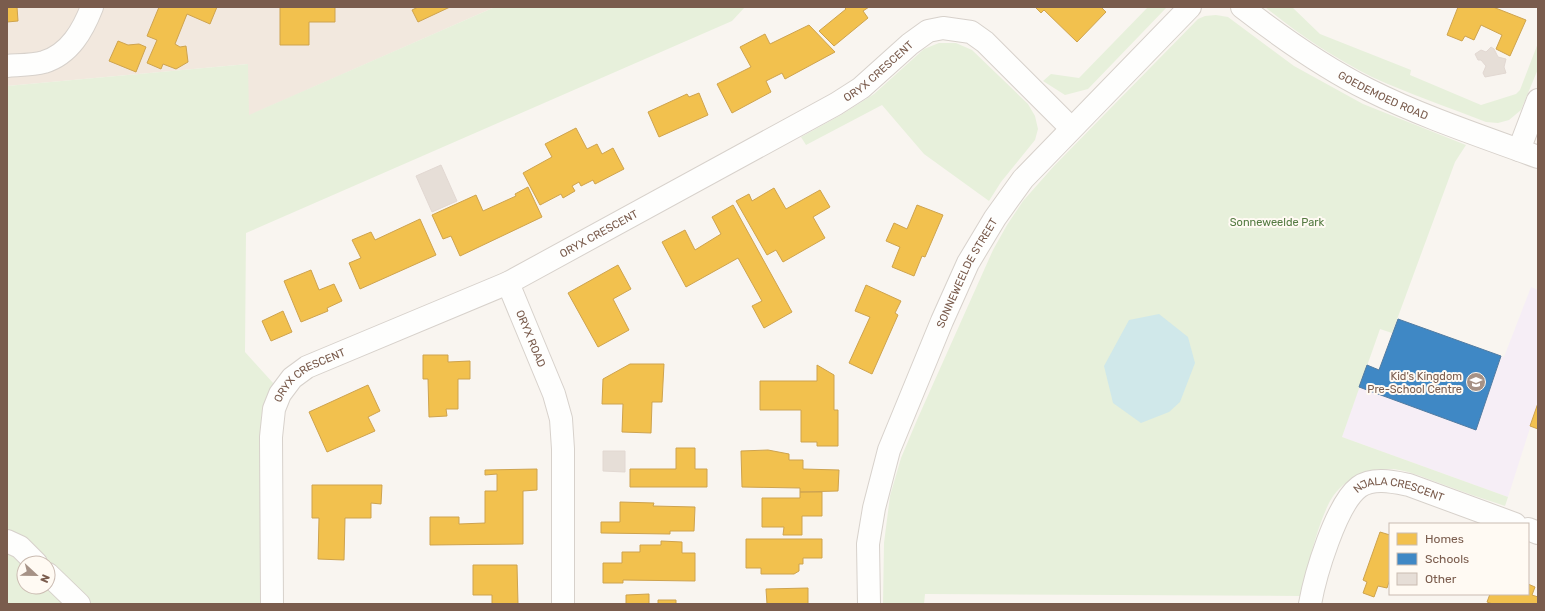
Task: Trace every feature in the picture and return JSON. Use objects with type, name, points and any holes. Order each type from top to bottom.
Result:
[{"type":"street","points":[[7,66],[44,62],[58,56],[68,48],[78,36],[92,7]]},
{"type":"street","name":"SONNEWEELDE STREET","points":[[869,604],[868,544],[889,450],[942,320],[968,263],[995,218],[1023,179],[1190,7]]},
{"type":"street","name":"GOEDEMOED ROAD","points":[[1242,7],[1307,55],[1370,90],[1416,110],[1529,153]]},
{"type":"street","name":"ORYX CRESCENT","points":[[272,604],[271,437],[274,409],[280,394],[292,378],[307,367],[508,283],[836,104],[862,88],[910,44],[928,31],[943,28],[971,32],[985,42],[1071,128]]},
{"type":"street","points":[[1529,153],[1538,100]]},
{"type":"street","name":"ORYX ROAD","points":[[508,283],[554,394],[562,419],[563,604]]},
{"type":"street","name":"NJALA CRESCENT","points":[[1310,604],[1330,534],[1340,512],[1350,496],[1360,486],[1378,481],[1391,481],[1409,485],[1512,523]]},
{"type":"street","points":[[7,540],[20,547],[28,555]]},
{"type":"street","points":[[56,582],[79,604]]},
{"type":"shaded area","points":[[7,7],[495,7],[248,116],[248,64],[7,86]]},
{"type":"shaded area","points":[[1531,287],[1538,290],[1538,403],[1508,497],[1342,437],[1359,387],[1476,430],[1501,356],[1504,357]]},
{"type":"green space","points":[[495,7],[745,7],[732,21],[246,233],[245,352],[274,384],[266,398],[261,417],[260,604],[7,604],[7,86],[248,64],[249,115]]},
{"type":"green space","points":[[1148,7],[1167,7],[1088,89],[1065,95],[1043,81],[1051,74],[1079,78]]},
{"type":"green space","points":[[1265,7],[1292,7],[1320,34],[1411,70],[1410,75],[1481,105],[1516,94],[1520,90],[1538,43],[1538,69],[1521,110],[1509,120],[1498,123],[1486,122],[1400,89],[1358,70],[1290,27]]},
{"type":"green space","name":"Sonneweelde Park","points":[[1216,15],[1228,17],[1294,66],[1363,104],[1466,145],[1455,162],[1392,333],[1380,329],[1342,437],[1508,497],[1505,506],[1413,473],[1386,469],[1369,471],[1361,474],[1353,478],[1339,489],[1329,503],[1316,537],[1300,596],[925,594],[924,604],[883,604],[884,543],[890,496],[901,458],[993,250],[1007,225],[1023,201],[1054,166],[1198,19],[1205,16]]},
{"type":"green space","points":[[939,43],[956,43],[972,50],[1028,104],[1035,116],[1038,129],[1035,140],[1001,182],[989,201],[924,154],[882,105],[806,145],[801,137],[841,115],[874,94],[924,49]]},
{"type":"water","points":[[1159,314],[1188,337],[1195,363],[1180,402],[1169,412],[1141,423],[1113,403],[1104,366],[1129,320]]},
{"type":"building: Homes","points":[[7,7],[17,7],[18,21],[7,22]]},
{"type":"building: Homes","points":[[159,7],[217,7],[210,24],[187,14],[175,44],[180,47],[186,46],[188,62],[176,69],[163,64],[161,69],[147,63],[157,40],[147,36]]},
{"type":"building: Homes","points":[[280,7],[335,7],[335,22],[309,22],[309,45],[280,45]]},
{"type":"building: Homes","points":[[418,7],[450,7],[418,22],[412,10]]},
{"type":"building: Homes","points":[[844,7],[869,7],[863,11],[868,18],[834,46],[819,31],[846,9]]},
{"type":"building: Homes","points":[[1035,7],[1101,7],[1106,12],[1077,42],[1044,10],[1041,13]]},
{"type":"building: Homes","points":[[1458,7],[1493,7],[1526,20],[1510,56],[1496,49],[1502,35],[1481,25],[1474,40],[1465,36],[1462,41],[1447,35]]},
{"type":"building: Homes","points":[[809,25],[835,52],[785,79],[782,73],[766,81],[771,92],[732,113],[717,84],[751,67],[740,47],[765,34],[770,44]]},
{"type":"building: Homes","points":[[118,41],[128,45],[139,44],[146,47],[136,72],[109,61]]},
{"type":"building: Homes","points":[[699,93],[708,115],[659,137],[648,112],[687,94],[689,97]]},
{"type":"building: Homes","points":[[576,128],[587,149],[597,144],[602,154],[613,148],[624,169],[595,184],[593,180],[581,186],[579,182],[572,186],[575,191],[563,198],[561,194],[540,205],[523,173],[552,157],[545,144]]},
{"type":"building: Homes","points":[[528,187],[542,217],[460,256],[451,236],[443,239],[432,215],[476,195],[483,211],[516,196],[515,194]]},
{"type":"building: Homes","points":[[774,188],[786,209],[820,190],[830,207],[813,217],[825,238],[783,262],[776,250],[767,255],[736,201],[749,194],[752,201]]},
{"type":"building: Homes","points":[[733,205],[792,312],[764,328],[752,306],[762,301],[738,258],[686,287],[662,242],[685,230],[695,250],[721,234],[712,217]]},
{"type":"building: Homes","points":[[917,205],[943,215],[925,257],[922,256],[914,276],[892,267],[900,247],[886,241],[894,223],[907,229]]},
{"type":"building: Homes","points":[[420,219],[436,255],[360,289],[349,263],[361,258],[352,240],[371,232],[375,240]]},
{"type":"building: Homes","points":[[618,265],[631,289],[613,299],[629,330],[598,347],[568,293]]},
{"type":"building: Homes","points":[[311,270],[319,290],[334,284],[342,301],[327,308],[328,311],[301,322],[284,281]]},
{"type":"building: Homes","points":[[866,285],[901,301],[895,313],[898,315],[872,374],[849,363],[870,317],[855,311]]},
{"type":"building: Homes","points":[[283,311],[292,332],[271,341],[262,321]]},
{"type":"building: Homes","points":[[423,355],[448,355],[448,362],[470,361],[470,379],[458,379],[458,409],[446,409],[447,416],[429,417],[428,379],[423,379]]},
{"type":"building: Homes","points":[[630,364],[664,364],[662,402],[652,402],[651,433],[622,432],[623,404],[602,404],[603,379]]},
{"type":"building: Homes","points":[[817,365],[834,375],[834,410],[838,410],[838,446],[817,446],[817,442],[801,442],[801,410],[760,410],[760,381],[817,381]]},
{"type":"building: Homes","points":[[368,385],[380,411],[368,417],[375,431],[327,452],[309,412]]},
{"type":"building: Homes","points":[[1538,403],[1538,429],[1530,426]]},
{"type":"building: Homes","points":[[676,448],[695,448],[695,469],[707,469],[707,487],[630,487],[630,469],[676,469]]},
{"type":"building: Homes","points":[[768,450],[789,454],[789,460],[803,460],[803,469],[839,470],[838,491],[800,492],[800,488],[742,487],[741,451]]},
{"type":"building: Homes","points":[[537,469],[537,490],[523,491],[523,544],[430,545],[430,517],[459,517],[459,524],[485,523],[485,491],[497,491],[497,474],[485,475],[485,470]]},
{"type":"building: Homes","points":[[312,485],[382,485],[381,504],[371,503],[371,518],[345,518],[344,560],[318,559],[319,518],[312,518]]},
{"type":"building: Homes","points":[[800,492],[822,492],[822,516],[802,516],[802,535],[783,535],[784,527],[762,527],[762,498],[800,498]]},
{"type":"building: Homes","points":[[620,502],[654,503],[653,506],[695,507],[694,531],[670,531],[670,534],[601,533],[601,522],[620,522]]},
{"type":"building: Homes","points":[[1380,532],[1389,535],[1389,582],[1387,588],[1378,586],[1374,597],[1363,593],[1367,582],[1363,580]]},
{"type":"building: Homes","points":[[746,539],[822,539],[822,558],[803,558],[803,564],[799,564],[799,571],[794,574],[761,574],[761,568],[746,568]]},
{"type":"building: Homes","points":[[661,541],[682,542],[682,553],[695,553],[695,581],[623,580],[623,583],[603,583],[603,563],[622,563],[622,552],[640,552],[640,545],[661,545]]},
{"type":"building: Homes","points":[[473,565],[517,565],[518,604],[492,604],[492,595],[473,595]]},
{"type":"building: Homes","points":[[1529,584],[1535,587],[1532,595],[1538,597],[1538,604],[1493,604],[1487,602],[1490,595],[1529,595]]},
{"type":"building: Homes","points":[[808,588],[808,604],[767,604],[766,589]]},
{"type":"building: Homes","points":[[649,594],[649,604],[626,604],[626,595]]},
{"type":"building: Homes","points":[[658,600],[676,600],[676,604],[658,604]]},
{"type":"building: Schools","points":[[1398,319],[1501,356],[1476,430],[1359,387],[1367,365],[1379,370]]},
{"type":"building: Other","points":[[1491,47],[1494,49],[1498,57],[1506,59],[1504,67],[1506,73],[1485,77],[1483,73],[1486,66],[1481,60],[1478,60],[1475,54],[1481,50],[1486,52]]},
{"type":"building: Other","points":[[441,165],[457,201],[432,212],[416,176]]},
{"type":"building: Other","points":[[603,451],[625,451],[625,472],[603,471]]},
{"type":"place","name":"Kid's Kingdom Pre-School Centre","points":[[1476,382]]}]
